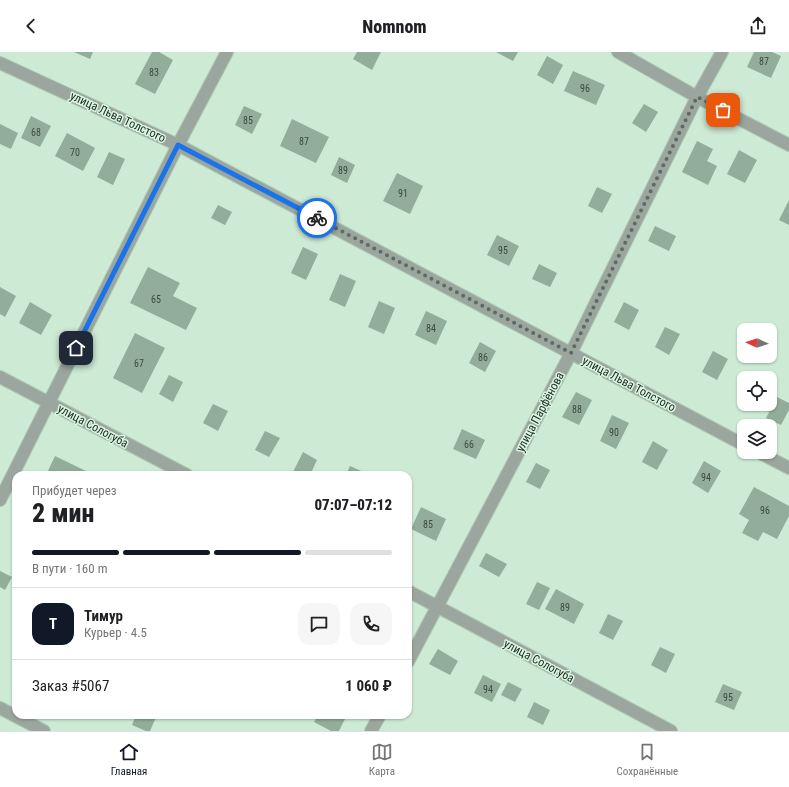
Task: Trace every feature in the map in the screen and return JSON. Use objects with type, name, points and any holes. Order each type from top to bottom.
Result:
[{"type":"street","points":[[15,471],[178,145],[227,52]]},
{"type":"street","points":[[618,52],[697,97],[789,145]]},
{"type":"street","name":"улица Парфёнова","points":[[412,654],[571,353],[697,97],[722,52]]},
{"type":"street","name":"улица Льва Толстого","points":[[0,63],[178,145],[737,441]]},
{"type":"street","name":"улица Сологуба","points":[[0,377],[178,471]]},
{"type":"street","points":[[772,459],[789,468]]},
{"type":"street","points":[[0,500],[12,476]]},
{"type":"street","name":"улица Сологуба","points":[[412,594],[671,731]]},
{"type":"street","points":[[0,708],[12,714]]},
{"type":"street","points":[[21,719],[44,731]]},
{"type":"street","points":[[371,731],[378,719]]},
{"type":"building","points":[[74,52],[93,52],[90,59]]},
{"type":"building","points":[[152,52],[159,52],[173,60],[155,94],[135,84]]},
{"type":"building","points":[[357,52],[381,52],[372,70],[353,59]]},
{"type":"building","points":[[496,52],[518,52],[513,61]]},
{"type":"building","points":[[754,52],[772,52],[781,56],[771,78],[747,67]]},
{"type":"building","points":[[547,56],[563,65],[553,84],[537,75]]},
{"type":"building","points":[[573,71],[605,85],[596,105],[564,91]]},
{"type":"building","points":[[644,104],[658,112],[646,132],[632,123]]},
{"type":"building","points":[[244,106],[262,114],[252,134],[235,125]]},
{"type":"building","points":[[31,116],[51,126],[40,147],[21,138]]},
{"type":"building","points":[[292,119],[329,137],[316,163],[280,146]]},
{"type":"building","points":[[0,124],[18,133],[11,149],[0,144]]},
{"type":"building","points":[[67,133],[95,148],[83,171],[55,156]]},
{"type":"building","points":[[697,141],[713,149],[707,161],[717,166],[708,185],[682,172]]},
{"type":"building","points":[[739,150],[757,160],[745,183],[727,174]]},
{"type":"building","points":[[109,152],[125,159],[113,185],[97,177]]},
{"type":"building","points":[[339,157],[355,165],[347,183],[331,175]]},
{"type":"building","points":[[397,173],[423,186],[410,214],[383,201]]},
{"type":"building","points":[[597,187],[612,194],[602,213],[588,206]]},
{"type":"building","points":[[789,200],[789,225],[779,220]]},
{"type":"building","points":[[218,205],[232,212],[225,225],[211,218]]},
{"type":"building","points":[[655,226],[676,236],[669,251],[648,241]]},
{"type":"building","points":[[497,235],[519,246],[509,266],[487,255]]},
{"type":"building","points":[[303,247],[318,254],[306,280],[291,273]]},
{"type":"building","points":[[539,264],[557,273],[550,287],[532,279]]},
{"type":"building","points":[[148,267],[180,283],[173,296],[197,308],[186,330],[130,303]]},
{"type":"building","points":[[340,274],[356,281],[345,307],[329,300]]},
{"type":"building","points":[[0,287],[16,296],[5,317],[0,314]]},
{"type":"building","points":[[379,301],[395,308],[384,334],[368,327]]},
{"type":"building","points":[[30,302],[52,315],[41,335],[19,323]]},
{"type":"building","points":[[624,302],[639,310],[629,330],[614,322]]},
{"type":"building","points":[[426,311],[447,321],[436,345],[415,335]]},
{"type":"building","points":[[665,327],[680,334],[669,355],[655,347]]},
{"type":"building","points":[[135,333],[165,348],[142,393],[113,378]]},
{"type":"building","points":[[480,342],[496,351],[485,372],[469,363]]},
{"type":"building","points":[[713,351],[728,359],[717,380],[702,372]]},
{"type":"building","points":[[169,375],[183,382],[173,402],[159,394]]},
{"type":"building","points":[[576,392],[592,400],[579,425],[562,417]]},
{"type":"building","points":[[777,397],[789,403],[789,410],[781,425],[777,423],[777,419],[766,418],[770,411],[777,411]]},
{"type":"building","points":[[213,404],[228,411],[218,431],[203,423]]},
{"type":"building","points":[[612,415],[629,423],[616,449],[600,441]]},
{"type":"building","points":[[462,429],[485,440],[476,459],[453,449]]},
{"type":"building","points":[[265,431],[280,438],[269,457],[255,450]]},
{"type":"building","points":[[653,441],[668,450],[657,470],[642,462]]},
{"type":"building","points":[[303,452],[317,460],[312,471],[294,471]]},
{"type":"building","points":[[55,456],[86,471],[48,471]]},
{"type":"building","points":[[704,461],[721,471],[708,493],[692,483]]},
{"type":"building","points":[[536,463],[550,470],[540,489],[526,482]]},
{"type":"building","points":[[350,466],[361,471],[348,471]]},
{"type":"building","points":[[754,487],[789,506],[789,516],[777,539],[763,532],[758,541],[742,533],[749,520],[739,514]]},
{"type":"building","points":[[421,507],[446,519],[436,541],[412,529]]},
{"type":"building","points":[[486,553],[507,564],[499,577],[479,566]]},
{"type":"building","points":[[0,571],[12,577],[5,590],[0,587]]},
{"type":"building","points":[[537,582],[550,588],[539,610],[526,604]]},
{"type":"building","points":[[556,589],[584,604],[574,624],[545,609]]},
{"type":"building","points":[[608,614],[623,621],[613,640],[599,633]]},
{"type":"building","points":[[660,647],[675,654],[666,673],[651,665]]},
{"type":"building","points":[[438,649],[458,661],[450,675],[429,664]]},
{"type":"building","points":[[483,675],[501,684],[492,702],[474,693]]},
{"type":"building","points":[[508,682],[522,689],[515,702],[501,695]]},
{"type":"building","points":[[723,684],[742,692],[734,710],[715,702]]},
{"type":"building","points":[[534,702],[550,710],[543,725],[527,717]]},
{"type":"building","points":[[134,719],[155,719],[150,731],[146,731],[132,725]]},
{"type":"building","points":[[316,719],[345,719],[339,731],[331,731],[314,722]]},
{"type":"way so far","points":[[317,218],[571,353],[697,97],[723,110]]},
{"type":"route","points":[[76,348],[178,145],[317,218]]}]
